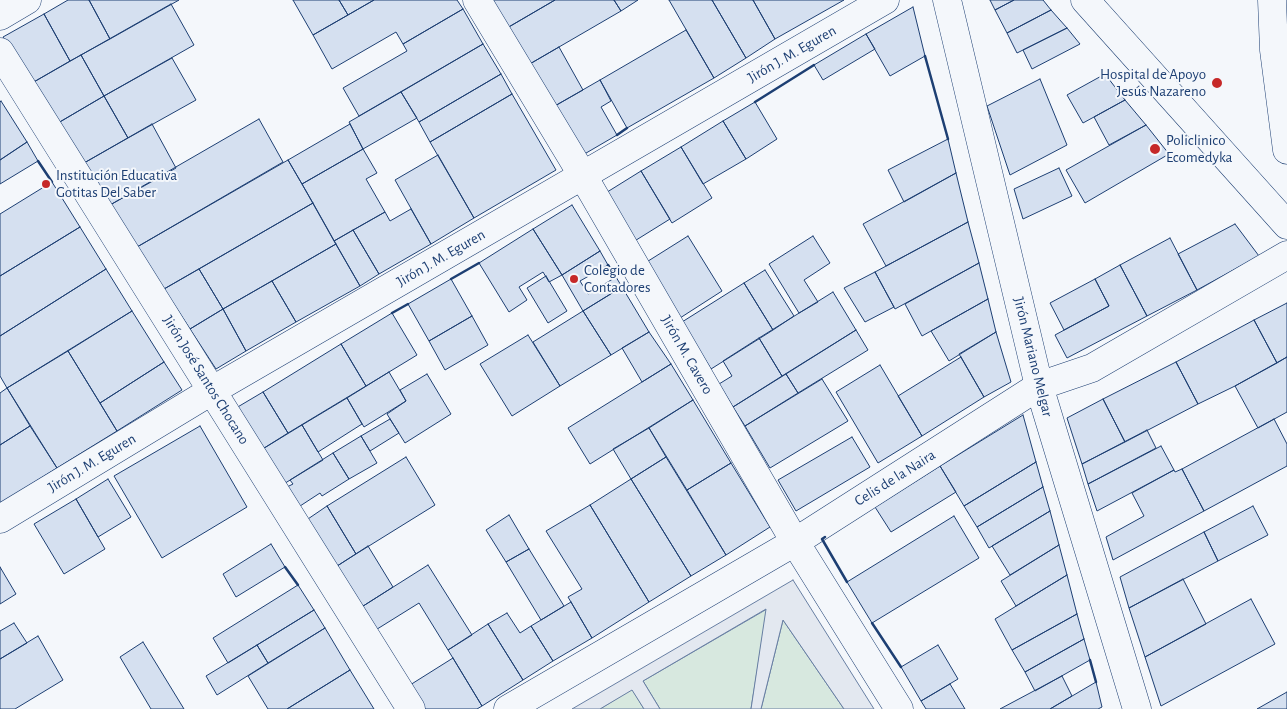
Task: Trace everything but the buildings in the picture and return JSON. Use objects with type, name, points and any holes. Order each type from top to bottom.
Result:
[{"type":"street","points":[[0,16],[27,0]]},
{"type":"street","name":"Jirón M. Cavero","points":[[477,0],[795,542],[899,709]]},
{"type":"street","name":"Jirón J. M. Eguren","points":[[0,519],[212,390],[884,0]]},
{"type":"street","name":"Jirón Mariano Melgar","points":[[947,0],[1039,386],[1137,709]]},
{"type":"street","points":[[1085,0],[1287,225]]},
{"type":"street","points":[[1272,0],[1274,50],[1287,150]]},
{"type":"street","name":"Jirón José Santos Chocano","points":[[0,52],[411,709]]},
{"type":"street","name":"Celis de la Naira","points":[[508,709],[795,542],[1039,386],[1092,368],[1287,255]]},
{"type":"shaded area","points":[[793,580],[874,709],[844,709],[783,620],[761,709],[751,709],[766,609],[643,681],[660,709],[644,709],[632,690],[600,709],[572,709]]},
{"type":"shaded area","points":[[767,609],[751,709],[660,709],[643,681]]},
{"type":"shaded area","points":[[783,620],[844,709],[761,709]]},
{"type":"shaded area","points":[[632,689],[644,709],[600,709]]},
{"type":"wall","points":[[925,56],[948,139]]},
{"type":"wall","points":[[755,102],[814,65]]},
{"type":"wall","points":[[617,135],[627,128]]},
{"type":"wall","points":[[38,161],[52,182]]},
{"type":"wall","points":[[451,279],[479,263]]},
{"type":"wall","points":[[608,265],[616,277]]},
{"type":"wall","points":[[392,313],[408,304]]},
{"type":"wall","points":[[825,537],[822,539],[847,582]]},
{"type":"wall","points":[[285,567],[298,585]]},
{"type":"wall","points":[[872,623],[901,667]]},
{"type":"wall","points":[[1090,660],[1096,682]]},
{"type":"place","name":"Hospital de Apoyo Jesús Nazareno","points":[[1217,83]]},
{"type":"place","name":"Policlinico Ecomedyka","points":[[1155,149]]},
{"type":"place","name":"Institución Educativa Gotitas Del Saber","points":[[46,184]]},
{"type":"place","name":"Colegio de Contadores","points":[[574,279]]}]
